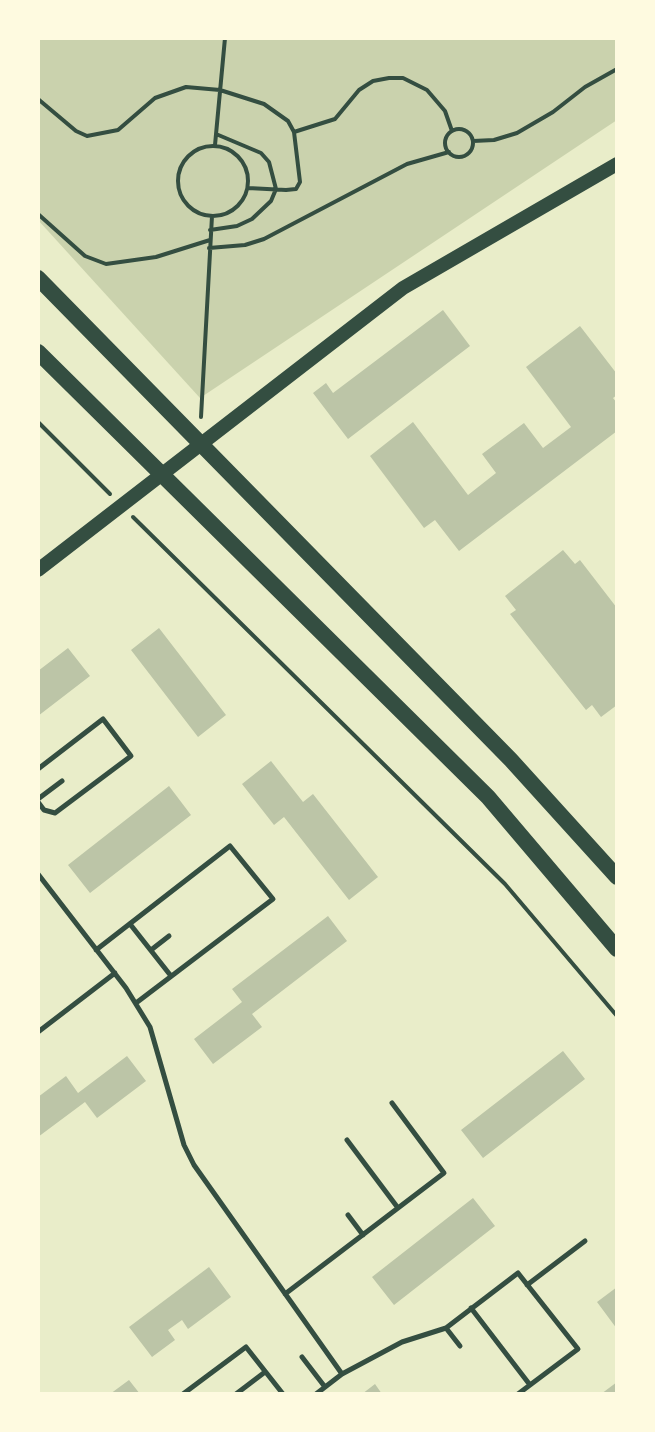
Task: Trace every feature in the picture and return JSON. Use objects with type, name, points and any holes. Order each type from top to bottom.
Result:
[{"type":"main road","points":[[38,570],[403,288],[617,164]]},
{"type":"main road","points":[[38,278],[511,760],[617,877]]},
{"type":"main road","points":[[38,352],[488,797],[617,949]]},
{"type":"lane","points":[[38,769],[103,719],[131,756],[55,813],[44,810],[38,801],[62,781]]},
{"type":"lane","points":[[96,950],[230,846],[273,899],[136,1003]]},
{"type":"lane","points":[[38,874],[115,973],[150,1027],[184,1145],[194,1165],[342,1374]]},
{"type":"lane","points":[[130,924],[172,976]]},
{"type":"lane","points":[[151,950],[169,936]]},
{"type":"lane","points":[[38,1032],[115,973]]},
{"type":"lane","points":[[285,1294],[444,1173],[392,1103]]},
{"type":"lane","points":[[347,1140],[398,1208]]},
{"type":"lane","points":[[348,1215],[363,1235]]},
{"type":"lane","points":[[527,1285],[585,1241]]},
{"type":"lane","points":[[316,1394],[342,1374],[402,1342],[446,1328],[518,1273],[578,1349],[518,1394]]},
{"type":"lane","points":[[471,1308],[530,1385]]},
{"type":"lane","points":[[446,1328],[460,1346]]},
{"type":"lane","points":[[183,1394],[246,1347],[283,1394]]},
{"type":"lane","points":[[302,1357],[325,1387]]},
{"type":"lane","points":[[236,1394],[265,1372]]},
{"type":"path","points":[[215,145],[225,38]]},
{"type":"path","points":[[473,141],[494,140],[517,133],[617,69]]},
{"type":"path","points":[[294,132],[335,119],[359,90],[373,81],[389,78],[403,78],[427,90],[445,111],[452,131]]},
{"type":"path","points":[[38,99],[76,131],[87,136],[118,130],[142,106],[170,90],[186,87],[220,90],[264,104],[288,121],[294,132],[300,182],[296,189],[248,188]]},
{"type":"path","points":[[452,131],[465,131],[473,141]]},
{"type":"path","points":[[449,152],[446,139],[452,131]]},
{"type":"path","points":[[210,230],[237,226],[252,219],[271,201],[276,189],[269,162],[261,153],[216,134]]},
{"type":"path","points":[[209,248],[245,245],[264,239],[387,173],[422,158],[449,152],[457,157],[466,155],[473,141]]},
{"type":"path","points":[[215,145],[237,154],[245,164],[248,188],[235,208],[212,216],[191,208],[184,200],[178,179],[186,159],[204,147],[215,145]]},
{"type":"path","points":[[38,214],[85,256],[106,264],[156,257],[210,240]]},
{"type":"path","points":[[201,444],[212,216]]},
{"type":"path","points":[[38,422],[505,884],[617,1016]]},
{"type":"green space","points":[[38,38],[617,38],[617,120],[200,398],[38,220]]},
{"type":"building","points":[[443,310],[470,346],[348,439],[313,393],[326,383],[333,393]]},
{"type":"building","points":[[580,326],[617,374],[617,395],[613,398],[617,403],[617,431],[459,551],[435,520],[424,528],[370,456],[413,422],[468,495],[496,473],[482,454],[524,423],[543,448],[571,427],[526,367]]},
{"type":"building","points":[[563,550],[575,564],[580,560],[617,608],[617,705],[601,717],[592,705],[586,710],[510,614],[516,610],[505,596]]},
{"type":"building","points":[[159,628],[226,715],[198,737],[131,650]]},
{"type":"building","points":[[68,648],[90,676],[38,716],[38,671]]},
{"type":"building","points":[[271,761],[303,802],[313,794],[378,877],[349,900],[284,817],[274,825],[242,784]]},
{"type":"building","points":[[169,786],[191,815],[90,893],[68,865]]},
{"type":"building","points":[[328,916],[347,941],[252,1014],[262,1027],[213,1064],[194,1039],[242,1002],[232,989]]},
{"type":"building","points":[[563,1051],[585,1079],[483,1158],[461,1130]]},
{"type":"building","points":[[127,1056],[146,1081],[97,1118],[85,1102],[38,1137],[38,1097],[66,1076],[78,1093]]},
{"type":"building","points":[[473,1198],[495,1226],[394,1305],[372,1277]]},
{"type":"building","points":[[209,1267],[231,1297],[188,1329],[182,1320],[168,1330],[175,1340],[152,1357],[129,1327]]},
{"type":"building","points":[[617,1287],[617,1329],[597,1302]]},
{"type":"building","points":[[129,1380],[140,1394],[110,1394]]},
{"type":"building","points":[[617,1382],[617,1394],[601,1394]]},
{"type":"building","points":[[375,1384],[382,1394],[362,1394]]}]
